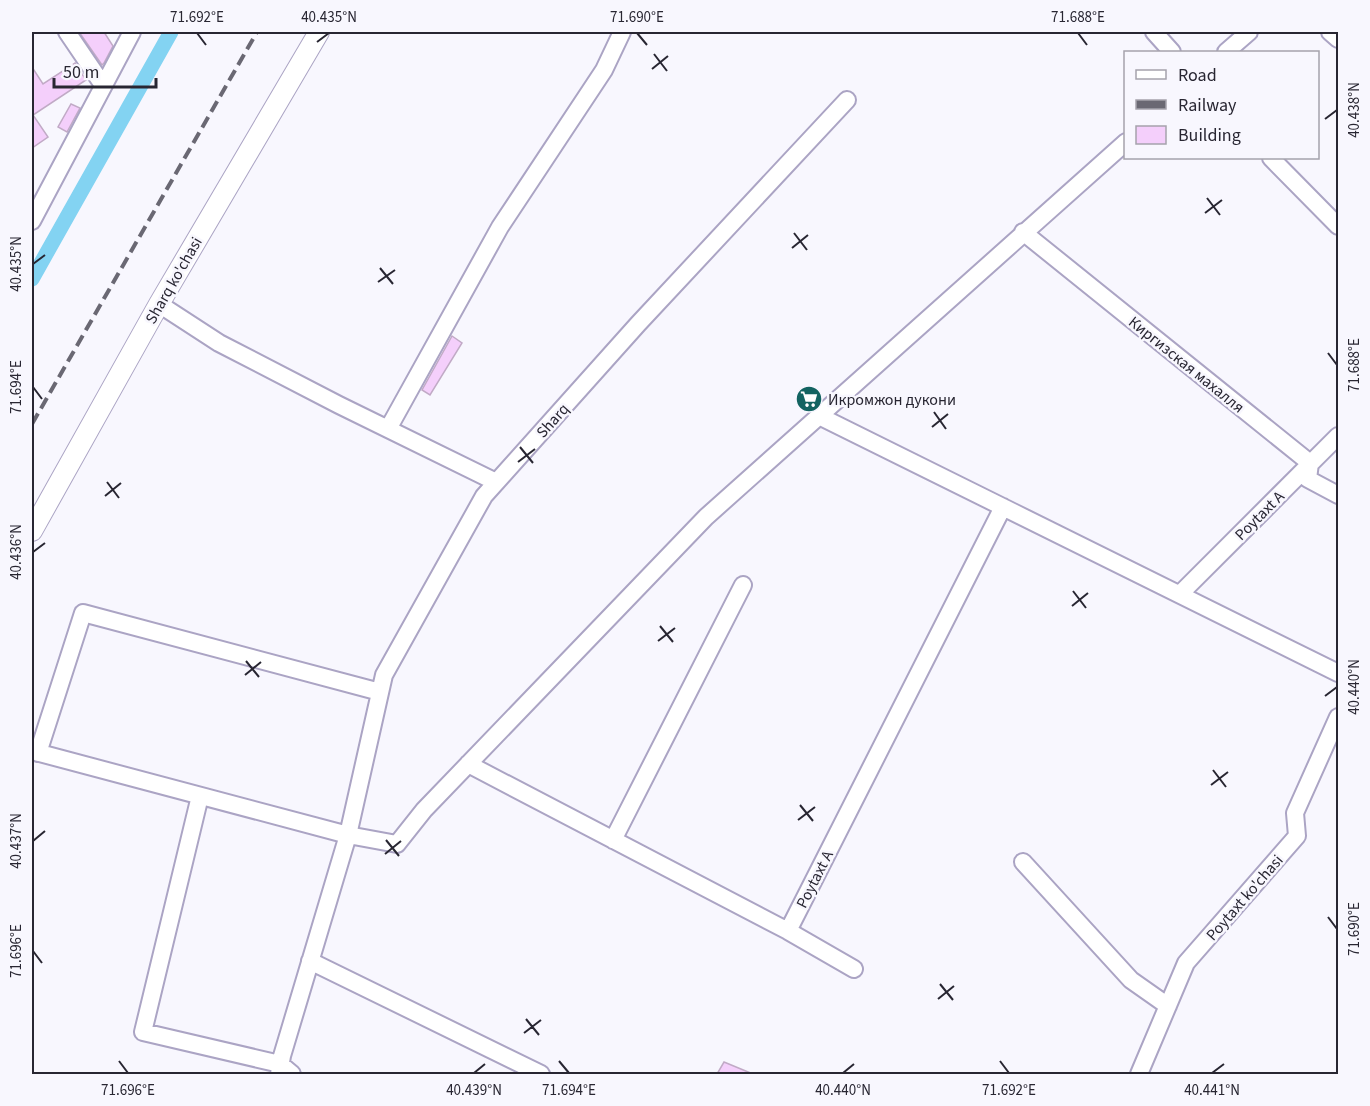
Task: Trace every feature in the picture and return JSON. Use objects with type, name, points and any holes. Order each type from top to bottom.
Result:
[{"type":"main road","name":"Sharq ko'chasi","points":[[32,531],[159,304],[319,32]]},
{"type":"street","points":[[67,32],[103,85]]},
{"type":"street","points":[[32,221],[132,32]]},
{"type":"street","points":[[388,429],[500,227],[604,70],[622,32]]},
{"type":"street","points":[[1154,32],[1171,51]]},
{"type":"street","points":[[1227,51],[1249,32]]},
{"type":"street","points":[[1330,32],[1338,39]]},
{"type":"street","name":"Sharq","points":[[284,1071],[310,962],[348,835],[384,675],[484,495],[638,324],[847,100]]},
{"type":"street","points":[[380,692],[83,613],[35,752],[348,835],[397,844],[424,810],[706,517],[1124,143]]},
{"type":"street","points":[[1272,159],[1338,226]]},
{"type":"street","name":"Киргизская махалля","points":[[1023,232],[1310,463],[1308,479],[1338,495]]},
{"type":"street","points":[[159,304],[219,343],[496,482]]},
{"type":"street","points":[[819,416],[1338,673]]},
{"type":"street","name":"Poytaxt A","points":[[1180,594],[1338,436]]},
{"type":"street","name":"Poytaxt A","points":[[788,931],[1003,507]]},
{"type":"street","points":[[613,840],[743,585]]},
{"type":"street","name":"Poytaxt ko'chasi","points":[[1139,1074],[1186,963],[1297,836],[1295,813],[1338,717]]},
{"type":"street","points":[[468,764],[788,931],[854,969]]},
{"type":"street","points":[[200,796],[143,1032],[284,1071]]},
{"type":"street","points":[[1023,862],[1131,980],[1168,1006]]},
{"type":"street","points":[[310,962],[541,1074]]},
{"type":"building","points":[[79,32],[104,32],[113,46],[102,65]]},
{"type":"building","points":[[75,63],[86,80],[33,115],[48,137],[32,148],[32,67],[43,84]]},
{"type":"building","points":[[71,104],[80,108],[67,132],[58,127]]},
{"type":"building","points":[[452,336],[462,343],[430,395],[422,390]]},
{"type":"building","points":[[724,1062],[753,1074],[717,1074]]},
{"type":"waterway","points":[[32,279],[171,32]]},
{"type":"railway","points":[[32,424],[257,32]]},
{"type":"place","name":"Икромжон дукони","points":[[809,399]]}]
